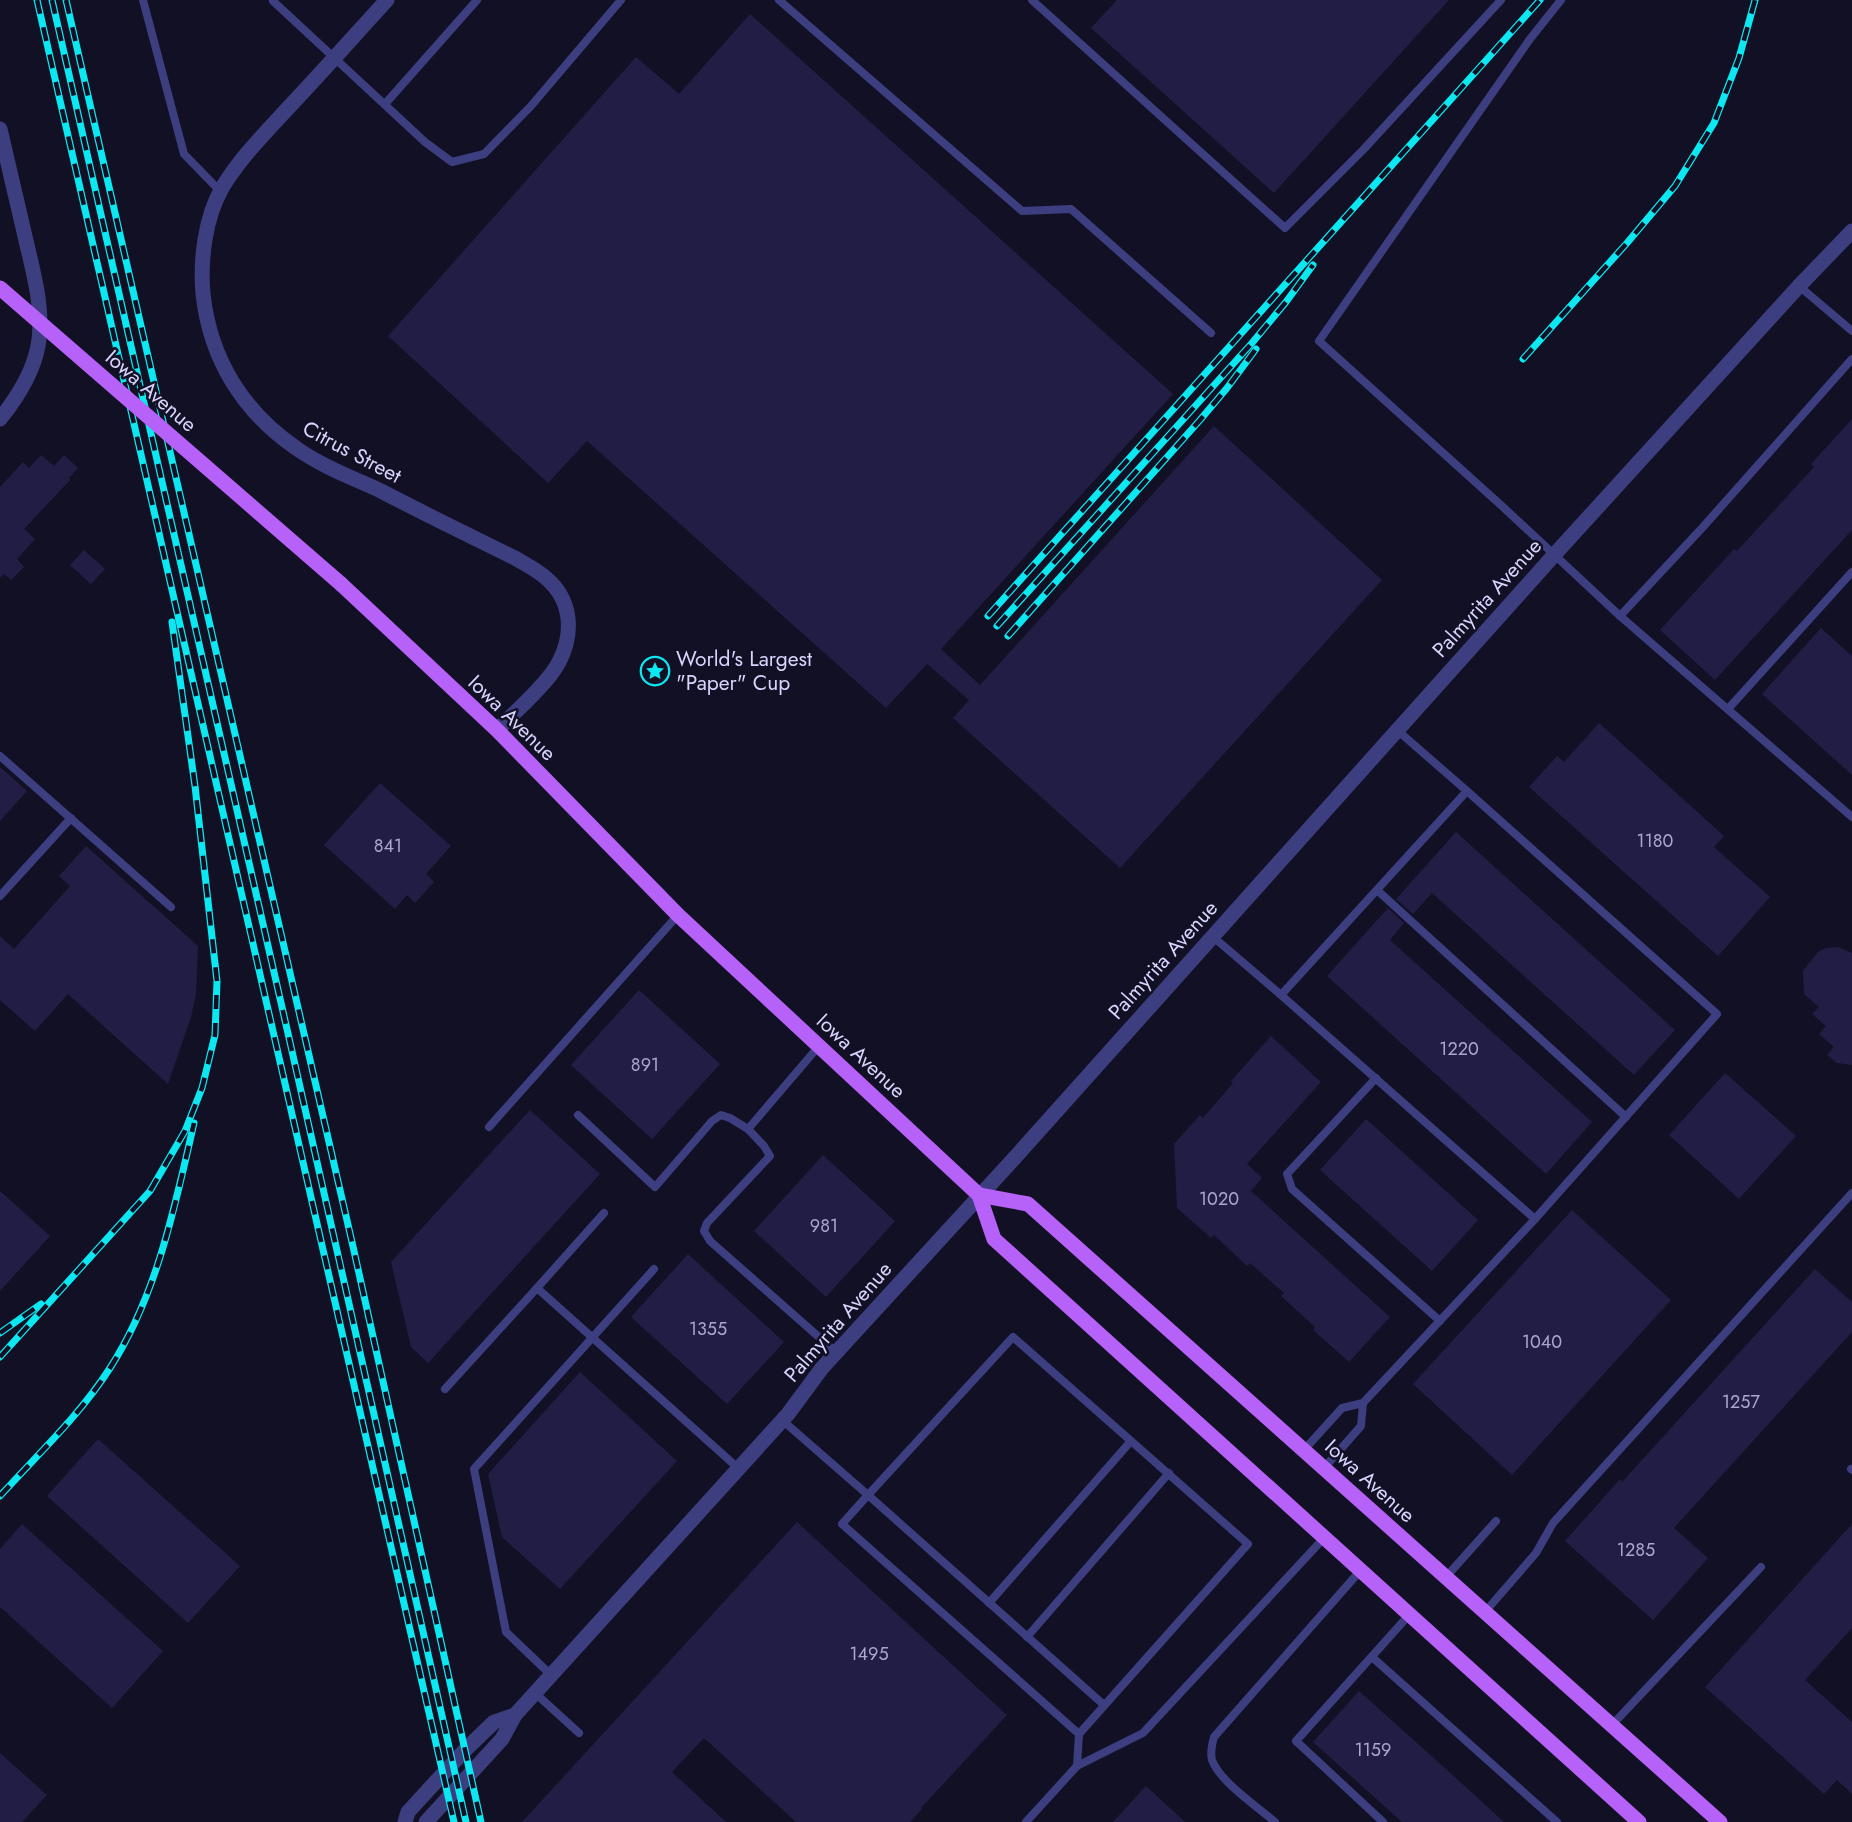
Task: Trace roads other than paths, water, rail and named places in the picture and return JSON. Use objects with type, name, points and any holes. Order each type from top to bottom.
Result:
[{"type":"main road","name":"Iowa Avenue","points":[[0,288],[341,584],[497,730],[678,915],[979,1195],[994,1239],[1639,1822]]},
{"type":"main road","name":"Iowa Avenue","points":[[979,1195],[1028,1204],[1720,1822]]},
{"type":"street","name":"Citrus Street","points":[[387,0],[253,146],[220,191],[204,250],[202,281],[205,311],[219,358],[231,382],[247,405],[297,449],[539,572],[554,586],[566,604],[569,631],[558,664],[535,692],[497,730]]},
{"type":"street","points":[[0,129],[34,277],[39,317],[38,346],[30,371],[14,402],[0,418]]},
{"type":"street","name":"Palmyrita Avenue","points":[[426,1822],[502,1739],[514,1715],[782,1419],[837,1353],[1397,729],[1799,286],[1850,237],[1852,220]]},
{"type":"street","name":"Palmyrita Avenue","points":[[405,1822],[408,1812],[479,1736],[494,1722],[514,1715]]},
{"type":"lane","points":[[143,0],[184,154],[220,191]]},
{"type":"lane","points":[[385,104],[477,0]]},
{"type":"lane","points":[[273,2],[425,142],[452,162],[484,154],[531,106],[621,0]]},
{"type":"lane","points":[[779,0],[1022,211],[1071,209],[1211,333]]},
{"type":"lane","points":[[1032,0],[1286,228],[1363,150],[1501,0]]},
{"type":"lane","points":[[1562,0],[1530,39],[1319,341],[1555,554],[1620,616],[1852,817]]},
{"type":"lane","points":[[1799,286],[1852,332]]},
{"type":"lane","points":[[1620,616],[1711,518],[1852,359]]},
{"type":"lane","points":[[1728,709],[1852,572]]},
{"type":"lane","points":[[1843,582],[1852,590]]},
{"type":"lane","points":[[1304,1450],[1342,1408],[1363,1403],[1535,1220],[1717,1014],[1397,729]]},
{"type":"lane","points":[[0,756],[171,907]]},
{"type":"lane","points":[[1281,995],[1467,791]]},
{"type":"lane","points":[[0,896],[71,818]]},
{"type":"lane","points":[[1377,890],[1626,1117]]},
{"type":"lane","points":[[489,1127],[678,915]]},
{"type":"lane","points":[[1212,936],[1535,1220]]},
{"type":"lane","points":[[748,1129],[819,1046]]},
{"type":"lane","points":[[1376,1078],[1287,1174],[1292,1189],[1440,1321]]},
{"type":"lane","points":[[578,1115],[655,1187],[712,1121],[721,1115],[748,1129],[770,1156],[707,1223],[704,1231],[710,1241],[837,1353]]},
{"type":"lane","points":[[1485,1612],[1536,1553],[1553,1523],[1852,1192]]},
{"type":"lane","points":[[445,1389],[604,1213]]},
{"type":"lane","points":[[551,1675],[506,1632],[474,1469],[654,1269]]},
{"type":"lane","points":[[537,1288],[738,1468]]},
{"type":"lane","points":[[1077,1766],[1079,1734],[1248,1544],[1013,1337],[842,1524],[1079,1734]]},
{"type":"lane","points":[[1324,1468],[1361,1426],[1363,1403]]},
{"type":"lane","points":[[782,1419],[1104,1705]]},
{"type":"lane","points":[[989,1603],[1131,1441]]},
{"type":"lane","points":[[1027,1637],[1169,1473]]},
{"type":"lane","points":[[1446,1577],[1496,1521]]},
{"type":"lane","points":[[1026,1822],[1077,1766],[1143,1733],[1324,1538]]},
{"type":"lane","points":[[1612,1725],[1761,1567]]},
{"type":"lane","points":[[1275,1822],[1230,1784],[1215,1766],[1211,1757],[1214,1737],[1360,1571]]},
{"type":"lane","points":[[1383,1822],[1296,1741],[1409,1615]]},
{"type":"lane","points":[[1372,1657],[1557,1822]]},
{"type":"lane","points":[[535,1693],[579,1733]]},
{"type":"railway","points":[[37,0],[454,1822]]},
{"type":"railway","points":[[52,0],[466,1822]]},
{"type":"railway","points":[[66,0],[352,1242],[481,1822]]},
{"type":"railway","points":[[988,616],[1540,0]]},
{"type":"railway","points":[[1523,359],[1675,186],[1714,123],[1739,58],[1755,0]]},
{"type":"railway","points":[[997,626],[1252,343],[1313,265]]},
{"type":"railway","points":[[1008,636],[1200,420],[1256,349]]},
{"type":"railway","points":[[0,1357],[150,1191],[185,1131],[202,1088],[215,1035],[217,981],[195,786],[172,622]]},
{"type":"railway","points":[[0,1496],[86,1402],[126,1340],[140,1311],[162,1249],[194,1123]]},
{"type":"railway","points":[[0,1333],[41,1304]]},
{"type":"place","name":"World's Largest \"Paper\" Cup","points":[[655,671]]}]
